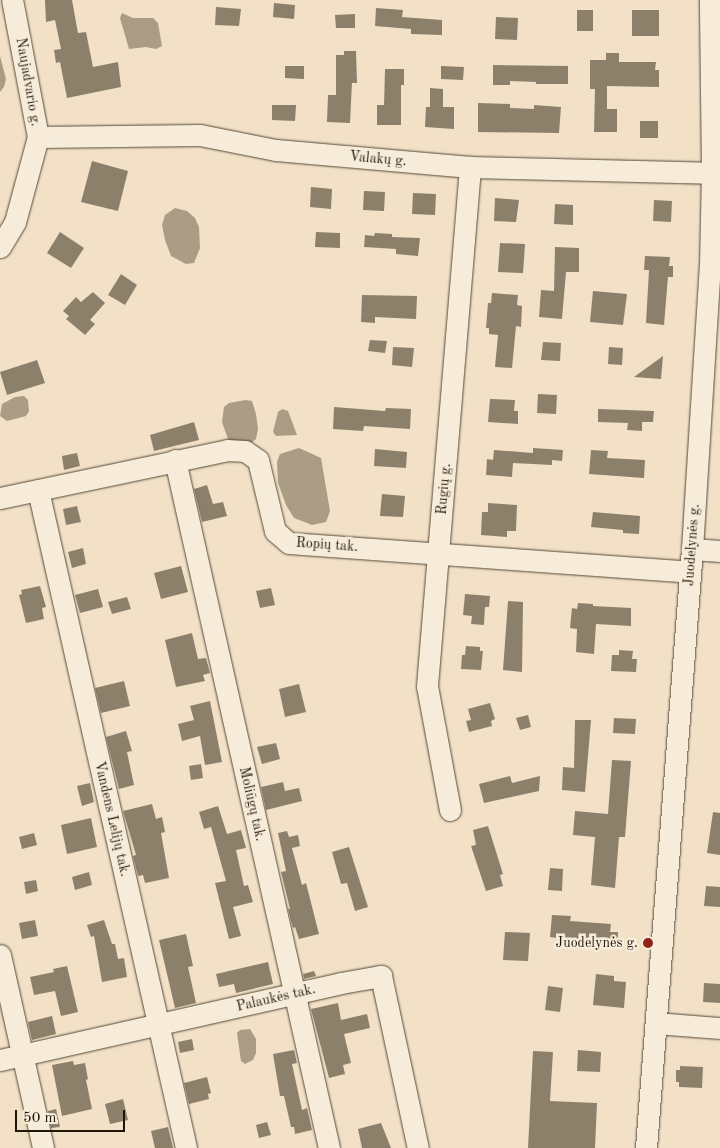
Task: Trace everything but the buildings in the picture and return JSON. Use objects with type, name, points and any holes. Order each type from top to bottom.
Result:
[{"type":"street","name":"Naujadvario g.","points":[[0,247],[15,222],[38,137],[12,0]]},
{"type":"street","name":"Juodelynės g.","points":[[646,1148],[692,549],[716,173],[710,0]]},
{"type":"street","name":"Valakų g.","points":[[38,137],[200,135],[276,150],[470,166],[716,173]]},
{"type":"street","name":"Rugių g.","points":[[450,810],[427,686],[470,166]]},
{"type":"street","name":"Ropių tak.","points":[[0,498],[228,450],[246,451],[258,460],[275,531],[289,543],[690,572]]},
{"type":"street","name":"Moliūgų tak.","points":[[176,460],[329,1148]]},
{"type":"street","name":"Vandens Lelijų tak.","points":[[38,490],[186,1148]]},
{"type":"street","points":[[692,549],[720,551]]},
{"type":"street","points":[[0,955],[43,1148]]},
{"type":"street","name":"Palaukės tak.","points":[[0,1060],[381,976],[418,1148]]},
{"type":"street","points":[[656,1023],[720,1028]]},
{"type":"shaded area","points":[[122,13],[133,18],[153,18],[158,23],[162,46],[156,49],[146,47],[129,49],[120,18]]},
{"type":"shaded area","points":[[0,56],[6,79],[4,87],[0,92]]},
{"type":"shaded area","points":[[175,208],[187,211],[195,218],[199,227],[200,248],[194,263],[186,264],[171,256],[165,240],[162,225],[165,215]]},
{"type":"shaded area","points":[[24,396],[28,400],[29,411],[26,416],[7,421],[0,416],[2,404],[15,397]]},
{"type":"shaded area","points":[[246,400],[252,401],[256,414],[258,429],[256,439],[251,443],[229,442],[222,422],[224,407],[229,403]]},
{"type":"shaded area","points":[[282,409],[288,411],[297,435],[276,436],[273,432],[278,412]]},
{"type":"shaded area","points":[[299,448],[321,458],[330,511],[326,522],[312,525],[294,518],[286,505],[278,483],[277,462],[280,454]]},
{"type":"shaded area","points":[[250,1029],[256,1039],[256,1053],[253,1060],[245,1064],[241,1061],[237,1033],[240,1030]]},
{"type":"place","name":"Juodelynės g.","points":[[648,943]]}]
